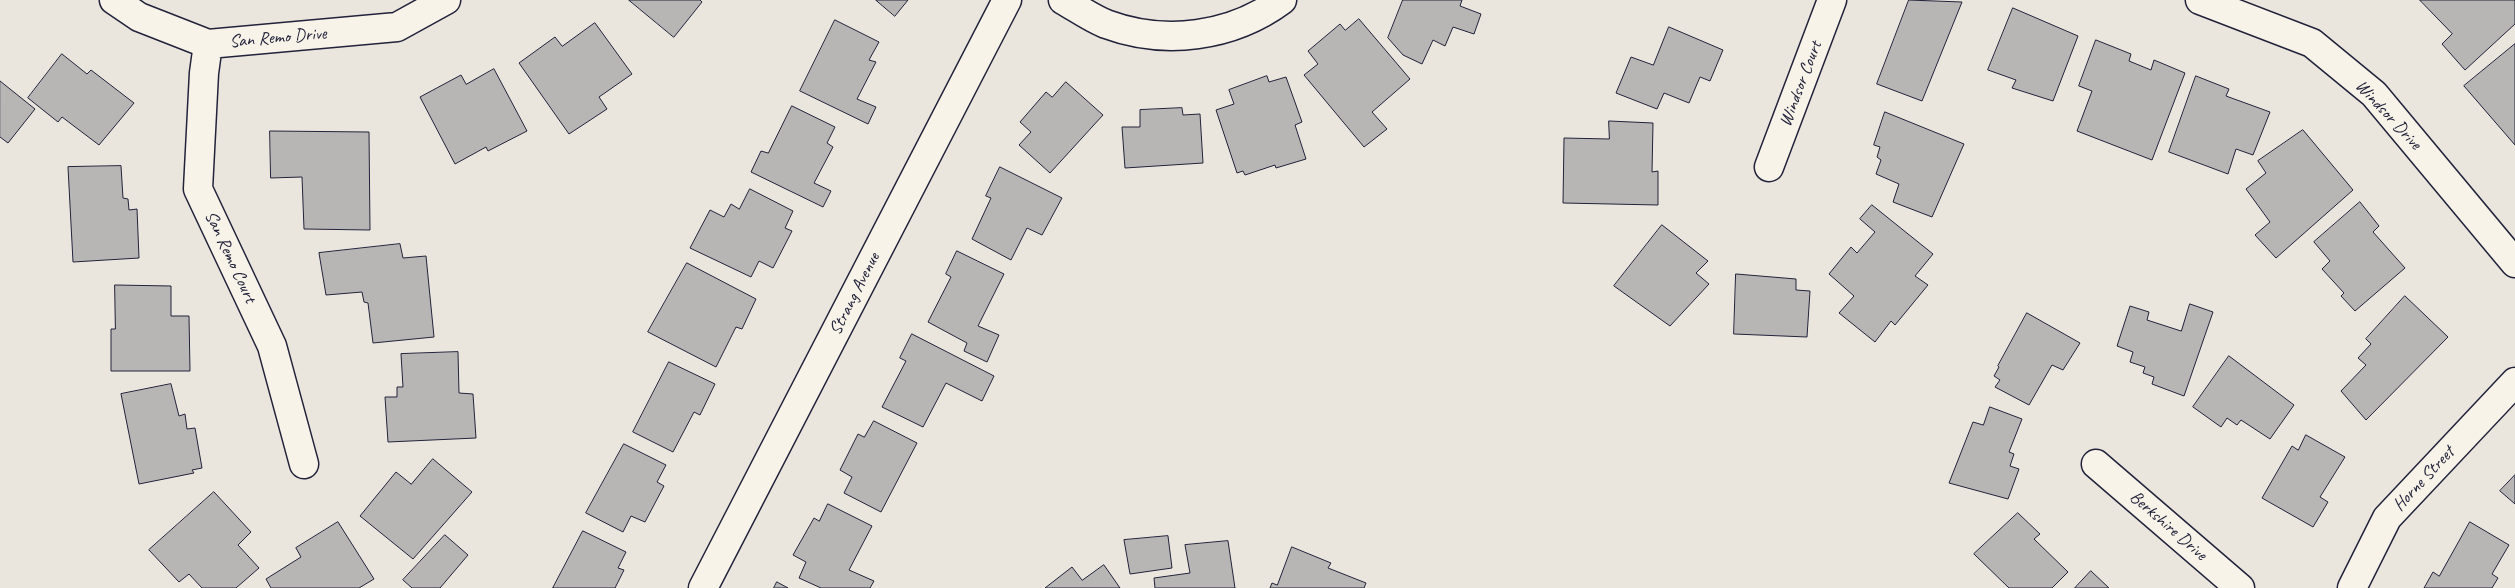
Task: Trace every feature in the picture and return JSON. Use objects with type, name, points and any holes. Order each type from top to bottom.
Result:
[{"type":"street","name":"San Remo Drive","points":[[114,0],[139,17],[208,44],[397,26],[446,0]]},
{"type":"street","name":"Strang Avenue","points":[[703,588],[1007,0]]},
{"type":"street","points":[[1063,0],[1105,24],[1137,33],[1169,36],[1204,34],[1238,24],[1265,12],[1282,0]]},
{"type":"street","name":"Windsor Court","points":[[1769,167],[1832,0]]},
{"type":"street","name":"Windsor Drive","points":[[2200,0],[2312,43],[2374,94],[2515,263]]},
{"type":"street","name":"San Remo Court","points":[[208,44],[204,73],[198,189],[272,346],[304,464]]},
{"type":"street","name":"Horne Street","points":[[2352,588],[2387,518],[2515,382]]},
{"type":"street","name":"Berkshire Drive","points":[[2096,464],[2240,588]]},
{"type":"building","points":[[629,0],[700,0],[702,2],[674,37]]},
{"type":"building","points":[[876,0],[908,0],[895,16]]},
{"type":"building","points":[[1403,0],[1462,0],[1460,6],[1481,14],[1474,34],[1453,27],[1445,46],[1433,40],[1422,64],[1403,55],[1388,38]]},
{"type":"building","points":[[1909,0],[1962,2],[1922,101],[1877,84]]},
{"type":"building","points":[[2420,0],[2515,0],[2515,24],[2465,70],[2442,44],[2452,34]]},
{"type":"building","points":[[2013,8],[2078,36],[2053,101],[2012,88],[2016,80],[1988,70]]},
{"type":"building","points":[[1359,19],[1410,79],[1372,112],[1387,129],[1364,147],[1304,75],[1318,64],[1308,51],[1340,24],[1345,30]]},
{"type":"building","points":[[835,20],[879,42],[869,60],[876,62],[857,99],[876,107],[868,124],[800,91]]},
{"type":"building","points":[[595,23],[632,74],[599,97],[607,109],[569,134],[519,63],[555,37],[562,46]]},
{"type":"building","points":[[1669,27],[1723,50],[1710,81],[1700,77],[1689,103],[1664,93],[1657,109],[1616,93],[1631,57],[1653,65]]},
{"type":"building","points":[[2096,40],[2131,54],[2129,61],[2151,70],[2154,60],[2185,73],[2152,160],[2077,131],[2092,91],[2079,86]]},
{"type":"building","points":[[2515,44],[2515,145],[2464,86]]},
{"type":"building","points":[[62,54],[87,74],[91,70],[134,103],[99,145],[62,117],[58,122],[28,98]]},
{"type":"building","points":[[494,69],[527,131],[488,151],[486,147],[455,164],[420,97],[461,75],[466,84]]},
{"type":"building","points":[[1267,76],[1269,82],[1286,77],[1302,122],[1295,125],[1306,159],[1276,168],[1275,165],[1245,175],[1243,171],[1237,173],[1216,110],[1234,104],[1229,90]]},
{"type":"building","points":[[2196,76],[2229,89],[2226,96],[2270,112],[2253,155],[2236,149],[2228,174],[2169,152]]},
{"type":"building","points":[[0,81],[35,109],[8,143],[0,137]]},
{"type":"building","points":[[1066,82],[1103,115],[1050,173],[1019,145],[1031,132],[1020,122],[1046,92],[1052,97]]},
{"type":"building","points":[[792,106],[835,127],[827,143],[833,147],[814,183],[831,191],[823,207],[751,172],[761,151],[768,153]]},
{"type":"building","points":[[1182,108],[1183,115],[1200,114],[1203,163],[1125,168],[1122,127],[1140,127],[1140,110]]},
{"type":"building","points":[[1885,112],[1964,144],[1932,217],[1893,202],[1899,184],[1876,174],[1881,160],[1877,157],[1880,147],[1874,145]]},
{"type":"building","points":[[1609,121],[1653,123],[1652,172],[1658,171],[1658,205],[1563,203],[1564,138],[1609,139]]},
{"type":"building","points":[[2303,130],[2353,190],[2276,258],[2255,235],[2270,222],[2246,189],[2266,173],[2258,161]]},
{"type":"building","points":[[270,131],[369,132],[370,230],[304,229],[302,177],[271,178]]},
{"type":"building","points":[[121,166],[123,198],[128,199],[129,210],[137,209],[139,258],[73,262],[68,167]]},
{"type":"building","points":[[1000,167],[1062,198],[1042,235],[1027,228],[1011,260],[972,239],[991,198],[986,196]]},
{"type":"building","points":[[750,189],[793,211],[785,228],[792,231],[773,268],[759,261],[751,277],[690,248],[710,210],[724,217],[731,204],[739,209]]},
{"type":"building","points":[[2360,202],[2379,226],[2373,232],[2405,268],[2355,311],[2341,296],[2344,293],[2322,269],[2330,261],[2314,242]]},
{"type":"building","points":[[1872,205],[1933,254],[1915,276],[1928,285],[1895,325],[1891,321],[1875,342],[1839,313],[1854,296],[1829,274],[1851,247],[1857,253],[1875,232],[1860,219]]},
{"type":"building","points":[[1662,225],[1708,261],[1696,273],[1709,284],[1670,326],[1614,286]]},
{"type":"building","points":[[400,244],[403,258],[426,256],[434,337],[373,343],[368,303],[364,302],[362,292],[326,295],[319,253]]},
{"type":"building","points":[[957,251],[1004,274],[978,326],[999,335],[987,362],[964,351],[967,343],[928,322],[951,277],[946,274]]},
{"type":"building","points":[[687,263],[756,299],[742,329],[736,327],[716,367],[648,332]]},
{"type":"building","points":[[1736,274],[1796,279],[1796,290],[1810,291],[1807,337],[1734,334]]},
{"type":"building","points":[[115,285],[171,286],[171,316],[189,316],[190,371],[111,371],[111,329],[115,329]]},
{"type":"building","points":[[2405,296],[2448,337],[2366,420],[2341,391],[2366,365],[2358,358],[2371,344],[2366,339]]},
{"type":"building","points":[[2190,304],[2213,312],[2184,396],[2152,384],[2154,377],[2143,373],[2145,367],[2130,362],[2133,352],[2117,346],[2130,306],[2149,312],[2147,320],[2181,331]]},
{"type":"building","points":[[2027,313],[2080,343],[2063,370],[2052,365],[2029,405],[1995,387],[2000,380],[1994,376]]},
{"type":"building","points":[[912,334],[994,376],[982,401],[946,383],[923,427],[882,407],[906,361],[900,358]]},
{"type":"building","points":[[458,352],[459,393],[473,394],[476,438],[388,442],[385,397],[397,397],[397,387],[403,387],[401,354]]},
{"type":"building","points":[[2229,356],[2294,405],[2270,439],[2241,420],[2237,425],[2227,418],[2221,427],[2193,407]]},
{"type":"building","points":[[669,362],[715,384],[700,415],[694,412],[673,452],[633,432]]},
{"type":"building","points":[[171,384],[179,416],[185,414],[187,429],[195,428],[202,468],[192,470],[194,473],[139,484],[121,394]]},
{"type":"building","points":[[1990,407],[2022,419],[2009,452],[2014,454],[2010,466],[2019,469],[2008,499],[1949,483],[1973,422],[1983,425]]},
{"type":"building","points":[[874,421],[917,443],[881,512],[844,493],[852,477],[840,470],[858,434],[864,437]]},
{"type":"building","points":[[2306,435],[2345,457],[2320,497],[2328,502],[2313,527],[2262,498],[2292,446],[2298,450]]},
{"type":"building","points":[[624,444],[666,465],[657,482],[664,486],[645,522],[631,516],[623,532],[586,513]]},
{"type":"building","points":[[433,459],[472,492],[413,559],[360,516],[396,472],[411,484]]},
{"type":"building","points":[[2515,475],[2515,504],[2500,491]]},
{"type":"building","points":[[214,492],[251,532],[238,545],[259,568],[236,588],[202,588],[189,574],[179,582],[149,550]]},
{"type":"building","points":[[828,504],[872,526],[849,570],[874,581],[870,588],[821,588],[799,578],[806,562],[793,555],[814,518],[819,521]]},
{"type":"building","points":[[2018,513],[2040,534],[2034,539],[2068,572],[2052,588],[2009,588],[1974,554]]},
{"type":"building","points":[[338,522],[374,579],[359,588],[271,588],[266,579],[301,557],[296,548]]},
{"type":"building","points":[[2470,522],[2509,545],[2492,574],[2498,578],[2492,588],[2424,588],[2433,572],[2439,576]]},
{"type":"building","points":[[583,531],[626,552],[618,568],[624,570],[615,588],[553,588]]},
{"type":"building","points":[[445,535],[468,555],[440,588],[412,588],[403,580]]},
{"type":"building","points":[[1168,536],[1172,568],[1130,574],[1124,540]]},
{"type":"building","points":[[1228,541],[1235,588],[1155,588],[1154,578],[1190,573],[1185,545]]},
{"type":"building","points":[[1292,547],[1331,563],[1328,568],[1366,583],[1364,588],[1270,588],[1272,583],[1277,585]]},
{"type":"building","points":[[1104,565],[1120,588],[1045,588],[1072,567],[1082,580]]},
{"type":"building","points":[[2091,571],[2109,588],[2075,588]]},
{"type":"building","points":[[777,582],[788,588],[774,588]]}]
